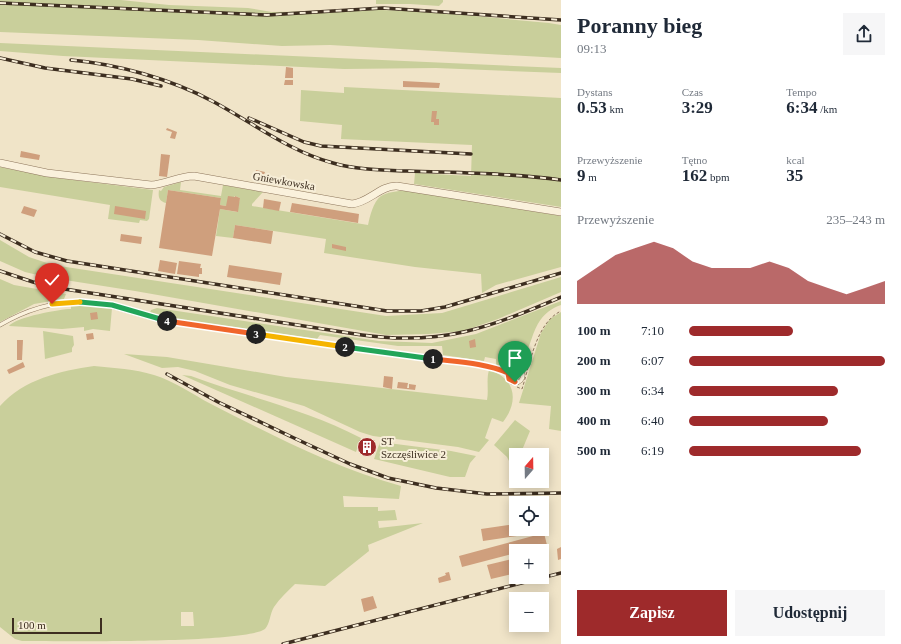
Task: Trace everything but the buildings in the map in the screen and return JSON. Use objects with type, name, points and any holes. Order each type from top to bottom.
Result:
[{"type":"street","name":"Gniewkowska","points":[[0,163],[47,173],[151,185],[161,184],[186,176],[194,176],[352,204],[368,199],[390,187],[397,186],[561,212]]},
{"type":"lane","points":[[0,325],[20,314],[41,307],[64,303],[95,303],[112,305],[164,321],[484,366],[508,373]]},
{"type":"lane","points":[[517,367],[522,372],[523,377],[520,381],[513,382],[508,377],[508,373],[512,368],[517,367]]},
{"type":"path","points":[[517,387],[522,389],[543,327],[551,317],[561,311]]},
{"type":"green space","points":[[0,0],[121,0],[169,5],[248,8],[272,12],[380,10],[421,11],[549,23],[561,25],[561,58],[330,45],[282,46],[198,40],[0,32]]},
{"type":"green space","points":[[376,0],[443,0],[443,2],[439,6],[376,4]]},
{"type":"green space","points":[[0,43],[561,68],[561,73],[436,68],[344,69],[63,56],[0,51]]},
{"type":"green space","points":[[344,87],[561,98],[561,207],[414,184],[415,173],[471,176],[472,145],[341,139],[342,125],[300,121],[301,90],[344,93]]},
{"type":"green space","points":[[0,167],[50,177],[153,190],[149,219],[147,221],[140,220],[139,223],[108,219],[110,205],[0,187]]},
{"type":"green space","points":[[181,182],[180,190],[221,196],[223,185],[263,192],[252,204],[252,206],[368,225],[372,209],[381,196],[403,190],[561,216],[561,267],[496,285],[482,293],[481,274],[415,267],[324,253],[326,239],[235,225],[233,238],[216,236],[220,209],[237,212],[240,198],[235,196],[226,206],[220,205],[221,198],[168,190],[166,203],[160,200],[159,190],[161,191],[164,187]]},
{"type":"green space","points":[[0,240],[29,257],[53,265],[386,316],[442,313],[561,277],[561,292],[498,319],[463,331],[429,334],[386,335],[46,277],[25,272],[0,261]]},
{"type":"green space","points":[[0,279],[14,285],[66,294],[64,299],[34,304],[0,322]]},
{"type":"green space","points":[[561,301],[561,305],[548,312],[539,321],[526,352],[520,360],[511,364],[496,365],[496,359],[485,357],[484,361],[443,355],[442,346],[398,346],[320,335],[317,339],[163,317],[150,313],[151,310],[157,308],[379,341],[432,343],[476,334]]},
{"type":"green space","points":[[71,306],[112,308],[110,331],[93,329],[84,331],[84,327],[62,329],[9,326],[29,317],[58,310],[71,309]]},
{"type":"green space","points":[[561,312],[561,431],[549,429],[551,406],[519,403],[541,333],[550,319]]},
{"type":"green space","points":[[43,331],[73,336],[74,345],[72,352],[45,359]]},
{"type":"green space","points":[[124,354],[167,357],[286,377],[487,400],[489,370],[505,379],[510,385],[513,399],[508,414],[503,422],[492,418],[485,438],[489,440],[479,452],[458,447],[373,436],[360,432],[304,406],[230,385],[195,371],[178,367],[162,368]]},
{"type":"green space","points":[[94,366],[132,370],[154,375],[183,388],[211,404],[304,450],[376,479],[401,486],[399,499],[343,496],[344,507],[378,507],[378,511],[395,510],[397,520],[378,521],[379,528],[423,523],[368,545],[369,551],[325,586],[295,584],[274,607],[265,629],[250,634],[150,641],[22,641],[15,639],[0,627],[0,406],[20,389],[31,383],[56,374]],"holes":[[[181,612],[193,612],[194,626],[181,626]]]},
{"type":"green space","points":[[182,375],[191,376],[278,404],[341,428],[361,438],[356,452]]},
{"type":"green space","points":[[515,420],[530,431],[523,448],[509,448],[509,461],[507,457],[494,445]]},
{"type":"green space","points":[[380,442],[451,451],[476,456],[470,463],[465,477],[450,477],[374,459]]},
{"type":"railway","points":[[0,3],[267,15],[383,8],[561,20]]},
{"type":"railway","points":[[0,58],[45,68],[132,79],[161,86]]},
{"type":"railway","points":[[71,60],[125,69],[161,79],[179,86],[227,109],[285,144],[317,158],[333,163],[379,170],[504,175],[561,180]]},
{"type":"railway","points":[[249,118],[304,142],[321,146],[471,154]]},
{"type":"railway","points":[[0,234],[35,252],[67,261],[387,311],[421,311],[445,307],[561,273]]},
{"type":"railway","points":[[0,271],[33,282],[58,288],[362,335],[391,338],[417,338],[464,332],[510,318],[561,297]]},
{"type":"railway","points":[[167,374],[218,402],[294,438],[350,464],[388,478],[436,488],[487,494],[561,493]]},
{"type":"railway","points":[[283,644],[561,573]]},
{"type":"place","name":"ST Szczęśliwice 2","points":[[367,447]]},
{"type":"route","points":[[52,304],[76,302],[100,303],[112,305],[164,321],[326,345],[484,366],[508,373],[509,379],[515,382]]}]
